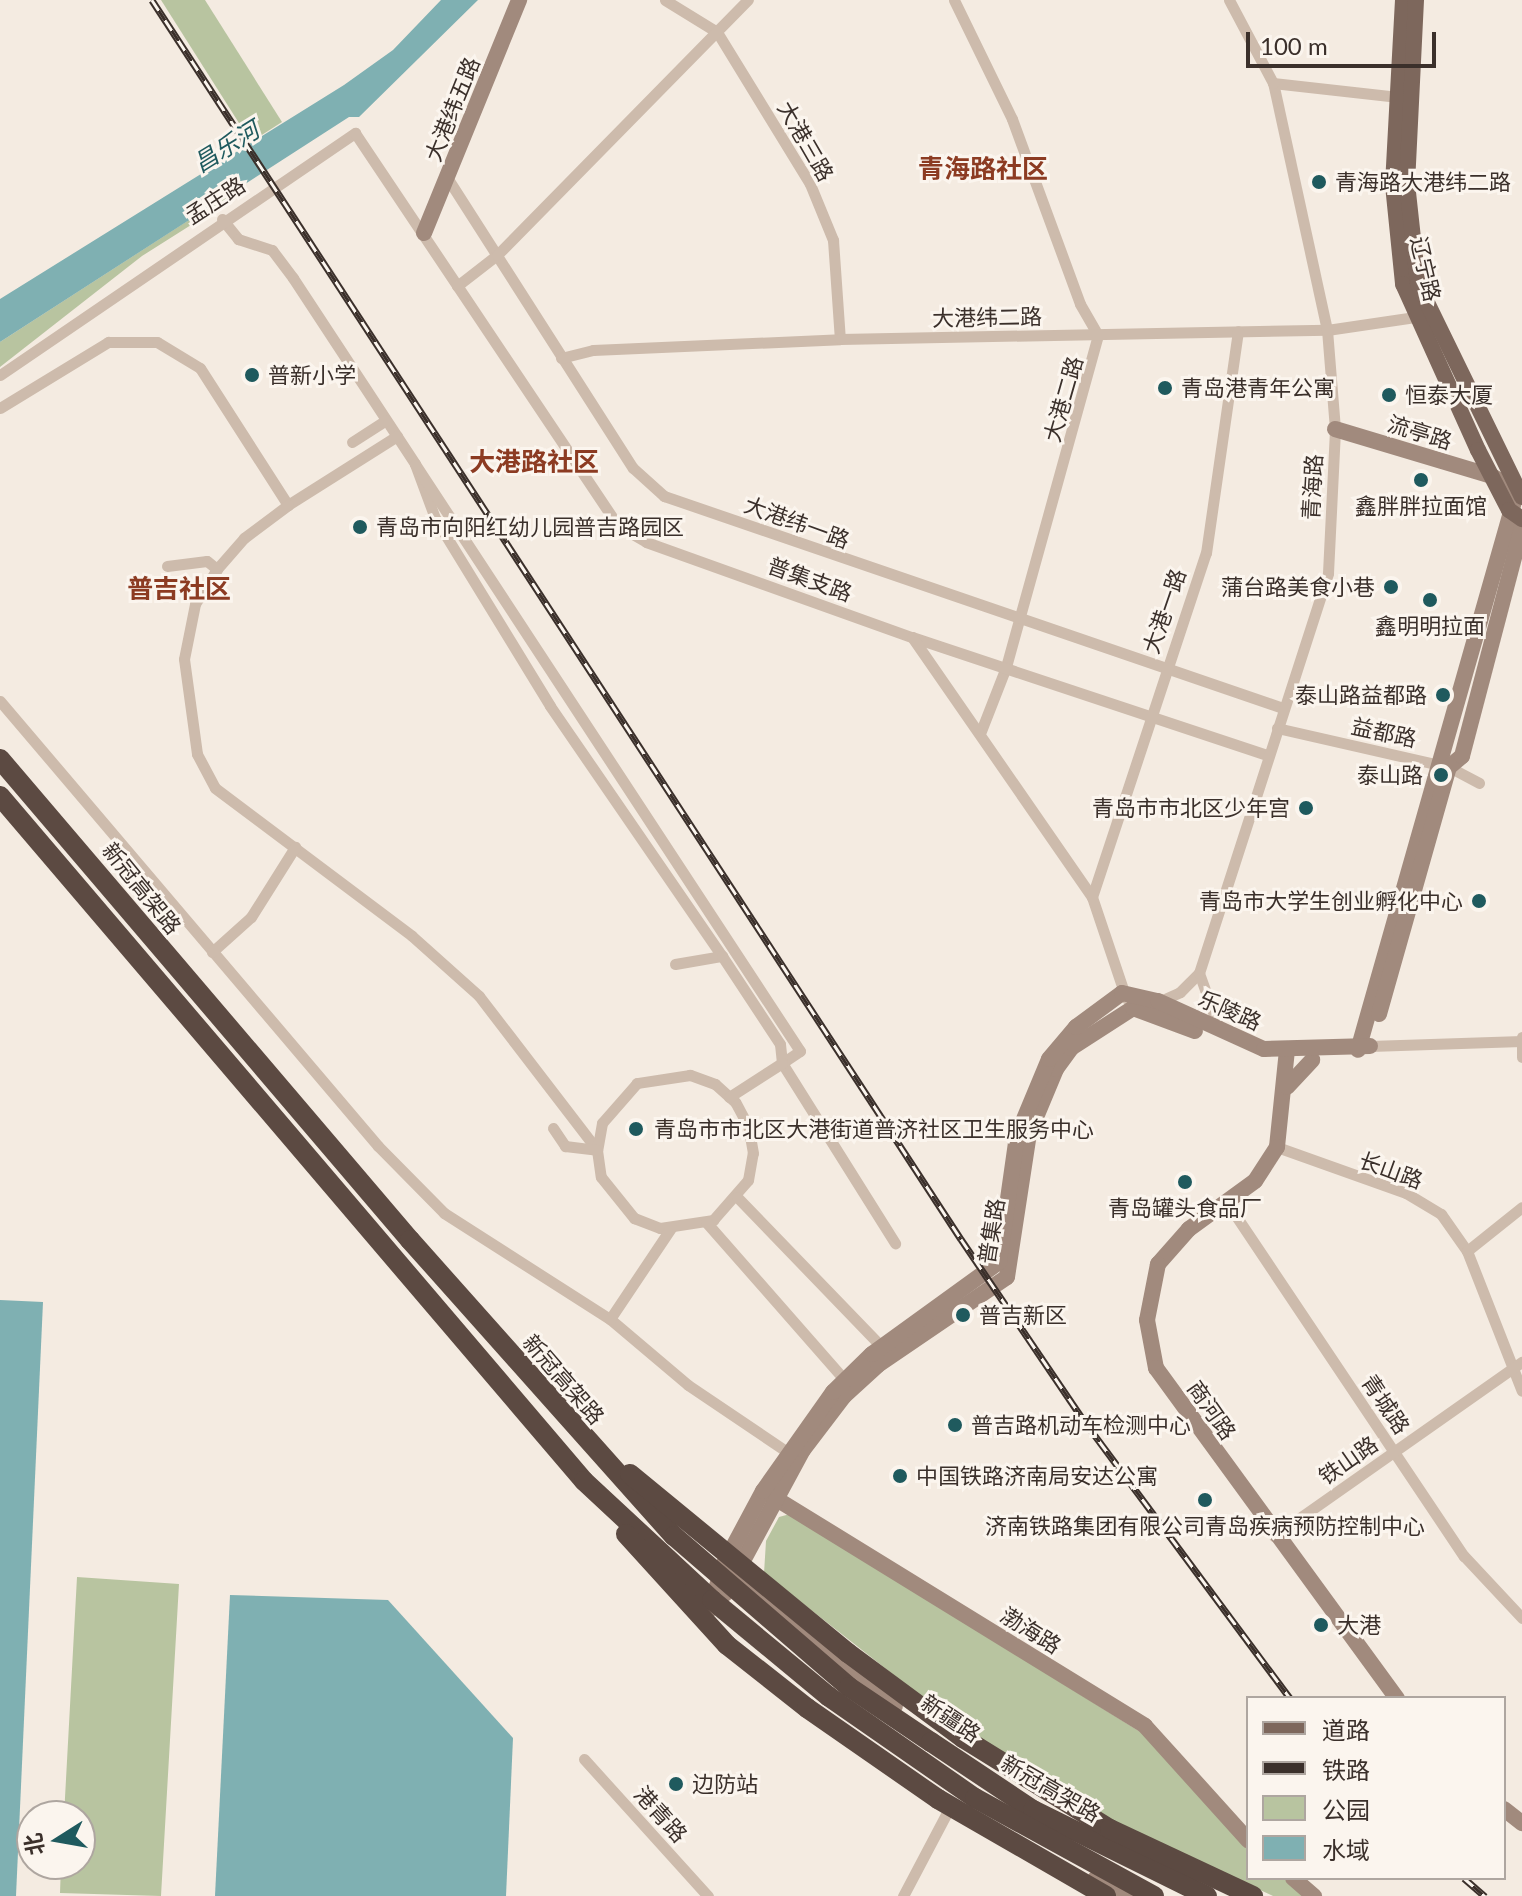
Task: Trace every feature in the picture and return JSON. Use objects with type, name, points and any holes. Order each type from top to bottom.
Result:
[{"type":"highway","name":"新冠高架路","points":[[0,759],[583,1439],[674,1536],[849,1687],[1033,1810],[1207,1896]]},
{"type":"highway","points":[[0,796],[584,1481],[655,1571],[727,1645],[938,1799],[1106,1896]]},
{"type":"highway","points":[[583,1439],[903,1695],[1020,1776],[1110,1829],[1253,1896]]},
{"type":"highway","points":[[584,1481],[712,1600],[828,1696],[975,1798],[1154,1896]]},
{"type":"main road","name":"辽宁路","points":[[1403,0],[1395,234],[1415,317],[1492,476],[1515,515]]},
{"type":"main road","name":"辽宁路","points":[[1416,0],[1407,183],[1418,284],[1519,494]]},
{"type":"street","name":"大港纬五路","points":[[424,233],[519,0]]},
{"type":"street","name":"大港三路","points":[[665,0],[717,32],[810,184],[833,240],[840,339]]},
{"type":"street","points":[[457,286],[497,255],[748,0]]},
{"type":"street","name":"大港二路","points":[[954,0],[1012,119],[1080,304],[1098,335],[1006,667],[981,731]]},
{"type":"street","name":"青海路","points":[[1199,973],[1328,573],[1335,429],[1327,330],[1273,83],[1229,0]]},
{"type":"street","points":[[1273,83],[1398,97]]},
{"type":"street","name":"孟庄路","points":[[0,375],[222,219],[355,133],[424,233]]},
{"type":"street","name":"大港纬一路","points":[[448,179],[633,468],[664,496],[1019,622],[1283,708]]},
{"type":"street","points":[[222,219],[238,239],[272,250],[800,1051],[729,1097]]},
{"type":"street","name":"普集支路","points":[[424,233],[617,525],[646,542],[912,637]]},
{"type":"street","name":"大港纬二路","points":[[561,358],[593,350],[840,339],[1327,330],[1415,317]]},
{"type":"street","name":"大港一路","points":[[1092,897],[1211,531],[1238,331]]},
{"type":"street","points":[[0,408],[108,342],[157,342],[200,368],[288,505]]},
{"type":"street","points":[[352,442],[386,420]]},
{"type":"street","name":"流亭路","points":[[1335,429],[1492,476],[1519,494]]},
{"type":"street","points":[[397,436],[288,505],[244,538],[217,569],[195,604],[184,659],[197,754],[215,788],[412,936],[479,996],[597,1150],[614,1201],[634,1218],[671,1228],[706,1222],[737,1197],[753,1153],[748,1126],[729,1097],[690,1075],[637,1083],[602,1123],[597,1150]]},
{"type":"street","points":[[415,464],[435,518],[550,706],[780,1044],[782,1063],[895,1243]]},
{"type":"street","points":[[1363,1046],[1515,515],[1522,469]]},
{"type":"street","points":[[1444,765],[1462,756],[1522,528]]},
{"type":"street","points":[[167,566],[207,561],[217,569]]},
{"type":"street","points":[[912,637],[1267,755]]},
{"type":"street","points":[[912,637],[981,731],[1092,897],[1122,993],[1133,1008],[1180,992],[1199,973],[1212,1020],[1230,1037]]},
{"type":"street","points":[[0,701],[378,1146],[444,1213],[610,1319],[688,1385],[786,1451]]},
{"type":"street","name":"益都路","points":[[1277,728],[1444,765],[1479,783]]},
{"type":"street","points":[[212,952],[251,917],[295,847]]},
{"type":"street","points":[[675,964],[722,956]]},
{"type":"street","name":"乐陵路","points":[[1122,993],[1158,1001],[1230,1037],[1283,1055],[1363,1046],[1522,1039]]},
{"type":"street","name":"普集路","points":[[770,1496],[786,1451],[845,1380],[882,1347],[999,1262],[1010,1167],[1033,1092],[1071,1033],[1122,993]]},
{"type":"street","name":"乐陵路","points":[[1133,1008],[1283,1055],[1312,1060],[1363,1046]]},
{"type":"street","name":"普集路","points":[[707,1616],[725,1562],[844,1396],[878,1365],[1007,1277],[1029,1134],[1056,1069],[1089,1033],[1133,1008]]},
{"type":"street","points":[[1522,1039],[1522,1057]]},
{"type":"street","points":[[1277,1147],[1283,1055]]},
{"type":"street","name":"商河路","points":[[1283,1055],[1285,1090],[1277,1147],[1255,1181],[1228,1204],[1189,1229],[1158,1264],[1147,1320],[1156,1368],[1274,1536],[1395,1696]]},
{"type":"street","points":[[1285,1090],[1312,1060]]},
{"type":"street","points":[[553,1128],[565,1146],[597,1150]]},
{"type":"street","name":"长山路","points":[[1277,1147],[1406,1193],[1441,1214],[1467,1251],[1511,1370],[1522,1391]]},
{"type":"street","points":[[737,1197],[882,1347]]},
{"type":"street","name":"青城路","points":[[1228,1204],[1464,1556],[1522,1618]]},
{"type":"street","points":[[1467,1251],[1522,1207]]},
{"type":"street","points":[[706,1222],[845,1380]]},
{"type":"street","points":[[610,1319],[671,1228]]},
{"type":"street","name":"铁山路","points":[[1274,1536],[1522,1362]]},
{"type":"street","points":[[770,1496],[740,1576],[707,1616],[785,1682],[955,1798],[1127,1896]]},
{"type":"street","name":"渤海路","points":[[770,1496],[1145,1726],[1189,1767],[1246,1838]]},
{"type":"street","name":"新疆路","points":[[725,1562],[884,1699],[1029,1798],[1220,1896]]},
{"type":"street","name":"港青路","points":[[584,1759],[708,1896]]},
{"type":"street","points":[[903,1896],[955,1798]]},
{"type":"street","points":[[1506,1811],[1522,1823]]},
{"type":"street","points":[[1295,1880],[1314,1896]]},
{"type":"green space","points":[[161,0],[205,0],[282,122],[251,142]]},
{"type":"green space","points":[[237,189],[240,194],[142,256],[0,367],[0,342]]},
{"type":"green space","points":[[790,1514],[1150,1738],[1246,1842],[1246,1880],[1287,1880],[1307,1896],[1273,1896],[1118,1824],[974,1738],[764,1573],[766,1541],[779,1517]]},
{"type":"green space","points":[[77,1577],[179,1584],[161,1896],[60,1893],[60,1880],[96,1880],[96,1800],[65,1800]]},
{"type":"water","points":[[441,0],[478,0],[359,117],[349,117],[0,342],[0,299],[344,85],[393,50]]},
{"type":"water","points":[[0,1300],[43,1302],[20,1800],[16,1800],[16,1896],[0,1896]]},
{"type":"water","points":[[230,1595],[388,1600],[513,1738],[506,1896],[215,1896]]},
{"type":"railway","points":[[152,0],[961,1239],[1085,1422],[1289,1696]]},
{"type":"railway","points":[[1466,1880],[1485,1896]]},
{"type":"place","name":"青海路大港纬二路","points":[[1319,182]]},
{"type":"place","name":"普新小学","points":[[252,375]]},
{"type":"place","name":"青岛港青年公寓","points":[[1165,388]]},
{"type":"place","name":"恒泰大厦","points":[[1389,395]]},
{"type":"place","name":"鑫胖胖拉面馆","points":[[1421,480]]},
{"type":"place","name":"青岛市向阳红幼儿园普吉路园区","points":[[360,527]]},
{"type":"place","name":"蒲台路美食小巷","points":[[1391,587]]},
{"type":"place","name":"鑫明明拉面","points":[[1430,600]]},
{"type":"place","name":"泰山路益都路","points":[[1443,695]]},
{"type":"place","name":"泰山路","points":[[1441,775]]},
{"type":"place","name":"青岛市市北区少年宫","points":[[1306,808]]},
{"type":"place","name":"青岛市大学生创业孵化中心","points":[[1479,901]]},
{"type":"place","name":"青岛市市北区大港街道普济社区卫生服务中心","points":[[636,1129]]},
{"type":"place","name":"青岛罐头食品厂","points":[[1185,1182]]},
{"type":"place","name":"普吉新区","points":[[963,1315]]},
{"type":"place","name":"普吉路机动车检测中心","points":[[955,1425]]},
{"type":"place","name":"中国铁路济南局安达公寓","points":[[900,1476]]},
{"type":"place","name":"济南铁路集团有限公司青岛疾病预防控制中心","points":[[1205,1500]]},
{"type":"place","name":"大港","points":[[1321,1625]]},
{"type":"place","name":"边防站","points":[[676,1784]]},
{"type":"district","name":"青海路社区","points":[[983,169]]},
{"type":"district","name":"大港路社区","points":[[534,462]]},
{"type":"district","name":"普吉社区","points":[[179,589]]},
{"type":"water label","name":"昌乐河","points":[[226,146]]}]
